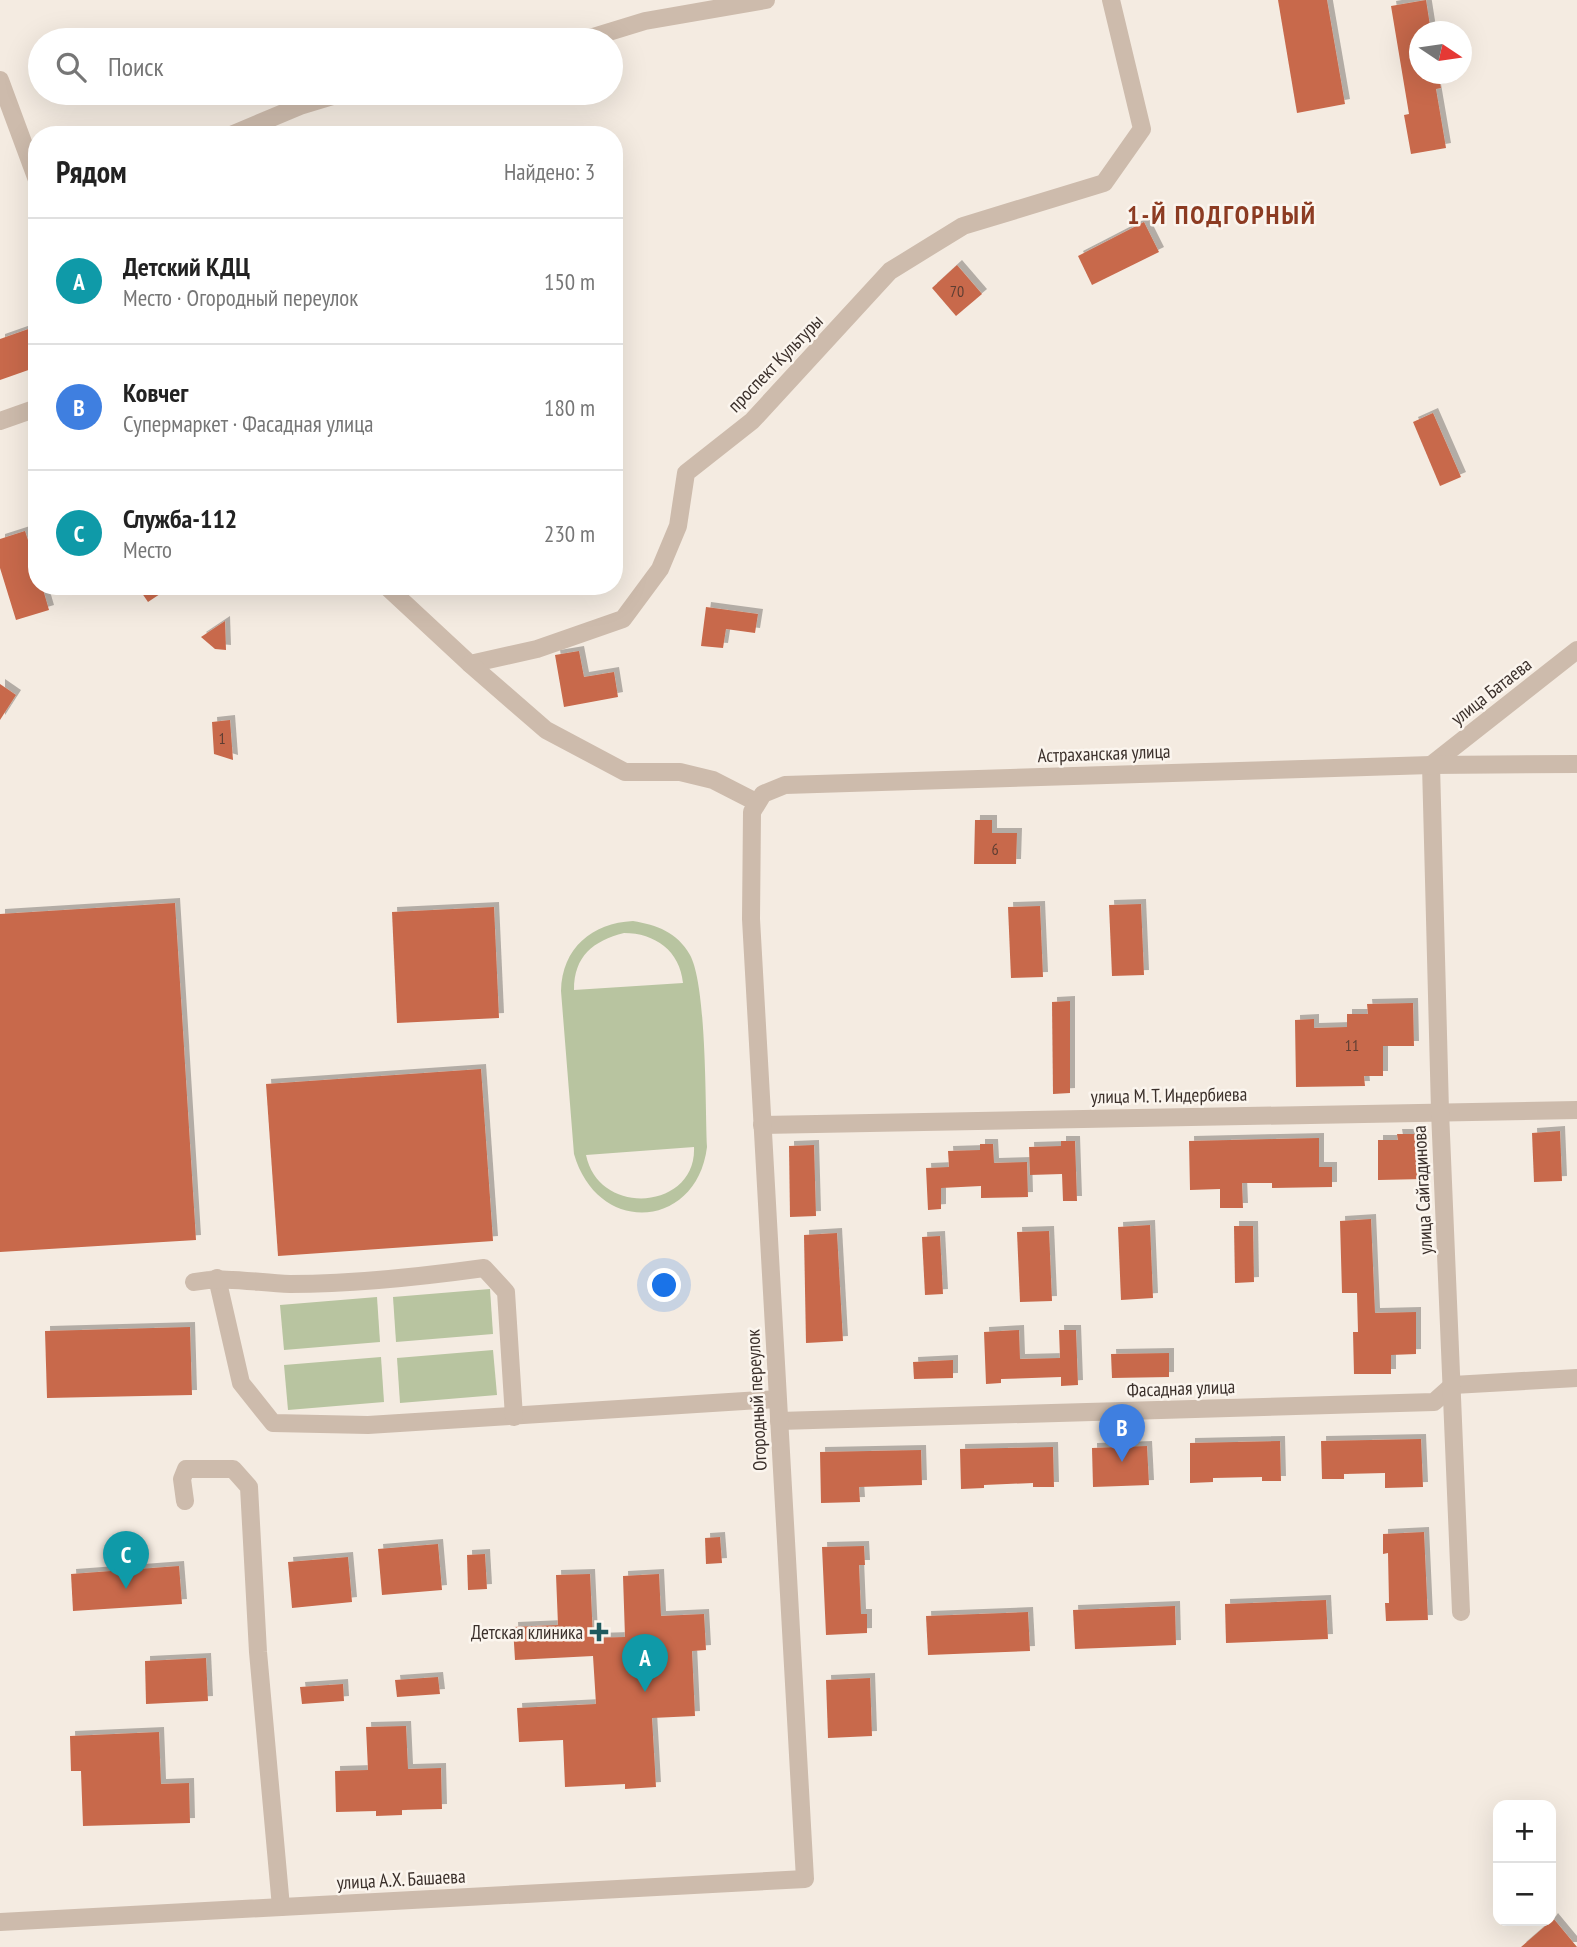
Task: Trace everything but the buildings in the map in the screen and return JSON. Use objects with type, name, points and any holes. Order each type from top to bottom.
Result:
[{"type":"street","points":[[622,28],[645,21],[766,0]]},
{"type":"street","name":"проспект Культуры","points":[[471,664],[537,649],[623,619],[660,569],[678,526],[686,473],[752,421],[890,271],[963,226],[1104,183],[1142,129],[1111,0]]},
{"type":"street","points":[[0,80],[28,156]]},
{"type":"street","points":[[252,126],[303,105]]},
{"type":"street","points":[[0,421],[28,411]]},
{"type":"street","points":[[396,595],[546,730],[625,772],[680,772],[702,777],[756,802]]},
{"type":"street","name":"улица Батаева","points":[[1431,765],[1577,650]]},
{"type":"street","name":"Астраханская улица","points":[[756,802],[773,787],[785,785],[1431,765],[1577,764]]},
{"type":"street","name":"улица Сайгадинова","points":[[1431,765],[1440,1111],[1461,1612]]},
{"type":"street","name":"Огородный переулок","points":[[756,802],[752,812],[751,919],[805,1879]]},
{"type":"street","name":"улица М. Т. Индербиева","points":[[762,1125],[1577,1110]]},
{"type":"street","points":[[194,1282],[217,1278],[289,1284],[406,1279],[484,1268],[506,1292],[514,1417]]},
{"type":"street","points":[[217,1278],[241,1384],[273,1423],[368,1425],[777,1399]]},
{"type":"street","name":"Фасадная улица","points":[[779,1421],[1434,1402],[1453,1385],[1577,1378]]},
{"type":"street","points":[[185,1501],[183,1479],[186,1469],[233,1469],[249,1487],[258,1652],[281,1907]]},
{"type":"street","name":"улица А.Х. Башаева","points":[[0,1922],[805,1879]]},
{"type":"green space","points":[[633,921],[658,927],[673,935],[690,955],[700,992],[707,1147],[699,1174],[685,1194],[667,1207],[646,1212],[624,1210],[604,1199],[586,1181],[574,1154],[561,991],[563,976],[573,950],[582,941],[592,933],[618,923]],"holes":[[[624,933],[646,936],[664,946],[677,962],[683,983],[574,990],[577,968],[587,952],[603,940]],[[694,1147],[691,1168],[680,1184],[665,1194],[646,1198],[627,1197],[609,1189],[594,1175],[586,1155]]]},
{"type":"green space","points":[[490,1289],[493,1334],[396,1342],[393,1297]]},
{"type":"green space","points":[[377,1297],[380,1342],[284,1350],[280,1305]]},
{"type":"green space","points":[[493,1350],[497,1395],[400,1403],[397,1358]]},
{"type":"green space","points":[[381,1357],[384,1402],[288,1410],[284,1365]]},
{"type":"place","name":"Ковчег","points":[[1122,1462]]},
{"type":"place","name":"Служба-112","points":[[126,1589]]},
{"type":"place","name":"Детская клиника","points":[[599,1632]]},
{"type":"place","name":"Детский КДЦ","points":[[645,1692]]},
{"type":"district","name":"1-Й ПОДГОРНЫЙ","points":[[1222,215]]}]
